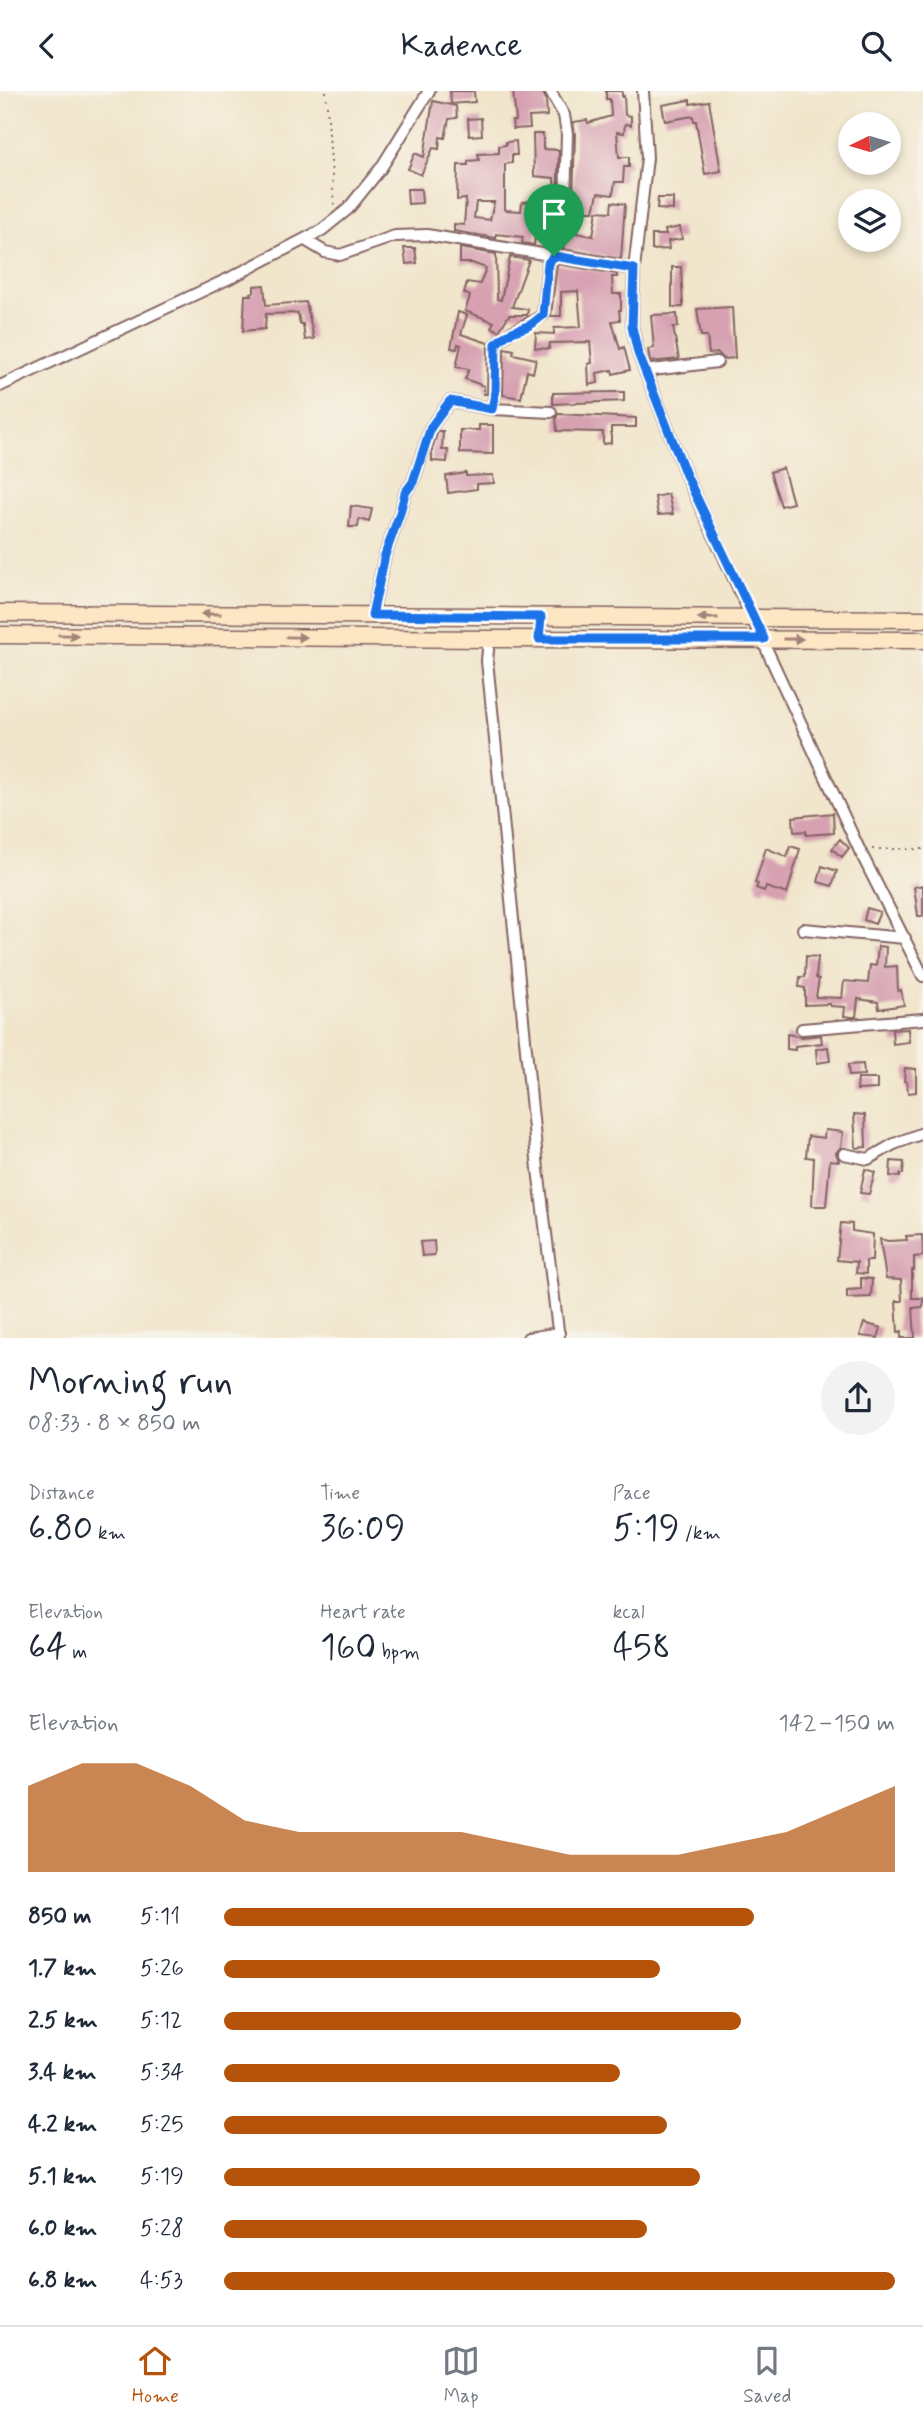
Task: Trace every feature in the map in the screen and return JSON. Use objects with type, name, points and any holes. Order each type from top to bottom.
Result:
[{"type":"main road","points":[[0,613],[923,619]]},
{"type":"main road","points":[[539,639],[541,617]]},
{"type":"main road","points":[[0,635],[923,640]]},
{"type":"street","points":[[0,386],[104,339],[305,240],[335,220],[348,209],[381,168],[429,91]]},
{"type":"street","points":[[492,409],[496,344],[505,335],[528,326],[543,315],[548,263],[554,256],[565,202],[567,134],[564,115],[550,91]]},
{"type":"street","points":[[643,91],[647,158],[634,269],[632,327],[638,353],[686,475],[859,849],[923,976]]},
{"type":"street","points":[[305,240],[325,252],[340,255],[395,236],[443,237],[634,269]]},
{"type":"street","points":[[645,370],[717,362]]},
{"type":"street","points":[[372,615],[385,555],[405,493],[413,482],[431,427],[450,401],[492,409],[551,412]]},
{"type":"street","points":[[489,639],[487,661],[492,713],[538,1169],[559,1336],[528,1338]]},
{"type":"street","points":[[803,929],[905,938]]},
{"type":"street","points":[[803,1029],[923,1019]]},
{"type":"street","points":[[844,1154],[868,1159],[894,1144],[923,1133]]},
{"type":"path","points":[[326,91],[335,220]]},
{"type":"path","points":[[859,849],[923,849]]},
{"type":"building","points":[[450,91],[474,91],[475,102],[451,104]]},
{"type":"building","points":[[513,91],[542,91],[546,99],[547,116],[529,117],[530,128],[513,129],[512,121],[516,121]]},
{"type":"building","points":[[606,91],[622,91],[625,115],[631,116],[631,125],[625,124],[624,133],[617,132],[619,157],[629,157],[629,167],[624,167],[623,182],[615,182],[613,195],[598,193],[594,211],[582,211],[576,233],[593,236],[597,211],[611,212],[612,202],[625,204],[621,259],[563,249],[573,202],[573,122],[587,120],[588,123],[611,116],[610,99],[606,99]]},
{"type":"building","points":[[690,100],[690,104],[709,101],[721,171],[705,174],[693,116],[665,121],[662,105]]},
{"type":"building","points":[[433,101],[456,106],[457,118],[449,119],[445,138],[440,137],[439,149],[433,148],[421,175],[408,169],[415,153],[424,157]]},
{"type":"building","points":[[481,118],[482,135],[469,136],[468,119]]},
{"type":"building","points":[[533,134],[543,134],[543,149],[559,150],[557,201],[553,221],[537,221],[534,245],[522,243],[523,237],[496,234],[496,238],[454,231],[454,224],[464,225],[466,199],[457,200],[458,165],[468,165],[468,161],[479,160],[478,154],[499,153],[499,146],[516,141],[517,155],[512,155],[512,163],[505,164],[505,210],[521,211],[522,202],[535,201],[535,194],[555,194],[554,178],[534,176]],"holes":[[[476,202],[494,202],[490,220],[474,218]]]},
{"type":"building","points":[[407,189],[421,189],[422,203],[408,204]]},
{"type":"building","points":[[658,198],[673,198],[673,210],[657,209]]},
{"type":"building","points":[[680,227],[682,239],[668,241],[669,249],[652,250],[652,235],[666,235],[665,230]]},
{"type":"building","points":[[404,248],[415,248],[417,263],[406,264]]},
{"type":"building","points":[[460,248],[496,254],[497,299],[501,300],[510,257],[529,260],[512,307],[528,309],[527,315],[509,315],[499,331],[491,327],[494,322],[465,311],[470,296],[464,293],[467,282],[480,284],[486,268],[472,263],[460,263]]},
{"type":"building","points":[[557,264],[617,274],[617,277],[612,277],[613,294],[621,294],[620,320],[612,321],[620,349],[624,347],[630,370],[613,374],[612,370],[597,373],[598,383],[589,385],[588,364],[592,363],[590,342],[550,343],[549,349],[535,348],[536,333],[554,334],[554,328],[581,327],[578,291],[561,292],[561,316],[551,316]]},
{"type":"building","points":[[672,267],[681,267],[683,307],[672,307]]},
{"type":"building","points":[[264,285],[266,305],[306,302],[314,339],[305,340],[298,313],[266,314],[265,329],[243,331],[245,295],[252,295],[254,286]]},
{"type":"building","points":[[732,307],[735,358],[724,359],[718,353],[709,354],[707,336],[701,336],[697,309]]},
{"type":"building","points":[[458,312],[467,315],[461,334],[488,343],[487,394],[484,394],[484,386],[465,379],[469,369],[456,367],[461,345],[458,344],[457,349],[451,348]]},
{"type":"building","points":[[677,314],[678,327],[673,327],[679,359],[650,362],[648,349],[654,348],[651,315]]},
{"type":"building","points":[[504,348],[514,350],[513,354],[536,359],[533,373],[527,371],[521,398],[503,395]]},
{"type":"building","points":[[624,392],[624,401],[553,404],[553,393]]},
{"type":"building","points":[[558,414],[636,418],[636,427],[611,427],[611,443],[603,444],[603,432],[557,431]]},
{"type":"building","points":[[479,425],[493,425],[493,454],[460,453],[460,430],[479,430]]},
{"type":"building","points":[[438,431],[443,431],[442,450],[448,450],[447,462],[432,461],[432,449]]},
{"type":"building","points":[[783,468],[793,503],[781,506],[770,472]]},
{"type":"building","points":[[466,473],[466,476],[493,475],[494,483],[477,484],[477,489],[448,493],[446,476]]},
{"type":"building","points":[[668,494],[673,514],[658,515],[655,497]]},
{"type":"building","points":[[351,506],[372,509],[369,522],[359,519],[358,527],[349,527]]},
{"type":"building","points":[[833,813],[834,833],[806,835],[806,831],[794,832],[793,817]]},
{"type":"building","points":[[840,839],[849,848],[842,857],[832,849]]},
{"type":"building","points":[[790,846],[800,849],[787,894],[766,887],[764,891],[756,888],[758,884],[755,883],[766,848],[787,857]]},
{"type":"building","points":[[822,866],[837,871],[832,886],[818,882]]},
{"type":"building","points":[[923,885],[923,916],[918,916],[914,887]]},
{"type":"building","points":[[867,908],[880,912],[875,924],[864,920]]},
{"type":"building","points":[[878,946],[886,947],[885,967],[897,966],[898,991],[901,990],[904,1005],[879,1009],[878,1002],[858,999],[856,1017],[851,1017],[844,1016],[845,1007],[830,1004],[805,1005],[805,988],[799,987],[800,977],[805,977],[806,956],[818,957],[816,997],[842,998],[844,981],[868,983],[870,965],[876,966]]},
{"type":"building","points":[[908,1029],[909,1042],[893,1044],[892,1030]]},
{"type":"building","points":[[787,1034],[802,1037],[821,1035],[822,1043],[795,1046],[795,1050],[787,1049]]},
{"type":"building","points":[[828,1047],[830,1061],[817,1063],[816,1049]]},
{"type":"building","points":[[863,1064],[864,1075],[849,1076],[848,1065]]},
{"type":"building","points":[[905,1068],[916,1069],[916,1092],[908,1093],[907,1082],[904,1081]]},
{"type":"building","points":[[858,1079],[877,1079],[877,1089],[857,1090]]},
{"type":"building","points":[[854,1114],[865,1115],[866,1147],[856,1148]]},
{"type":"building","points":[[825,1130],[843,1132],[841,1147],[836,1153],[839,1161],[830,1160],[826,1206],[812,1206],[814,1158],[806,1157],[808,1136],[824,1138]]},
{"type":"building","points":[[891,1161],[904,1162],[903,1174],[900,1174],[900,1177],[890,1176]]},
{"type":"building","points":[[865,1169],[875,1172],[869,1194],[860,1193]]},
{"type":"building","points":[[841,1223],[852,1224],[852,1231],[873,1234],[872,1261],[866,1261],[866,1274],[856,1273],[857,1262],[837,1260]]},
{"type":"building","points":[[922,1235],[923,1256],[914,1257],[912,1298],[923,1298],[923,1307],[913,1308],[915,1338],[901,1338],[902,1331],[898,1332],[896,1301],[902,1301],[901,1280],[886,1279],[880,1239],[907,1240],[906,1236]]},
{"type":"building","points":[[434,1241],[435,1255],[422,1256],[420,1242]]},
{"type":"building","points":[[861,1278],[872,1279],[871,1297],[847,1298],[847,1290],[861,1289]]},
{"type":"building","points":[[864,1323],[881,1328],[878,1338],[860,1336]]},
{"type":"route","points":[[554,256],[634,269],[632,327],[638,353],[686,475],[764,639],[539,639],[541,617],[372,615],[385,555],[405,493],[413,482],[431,427],[450,401],[492,409],[496,344],[505,335],[528,326],[543,315],[548,263],[554,256]]}]
